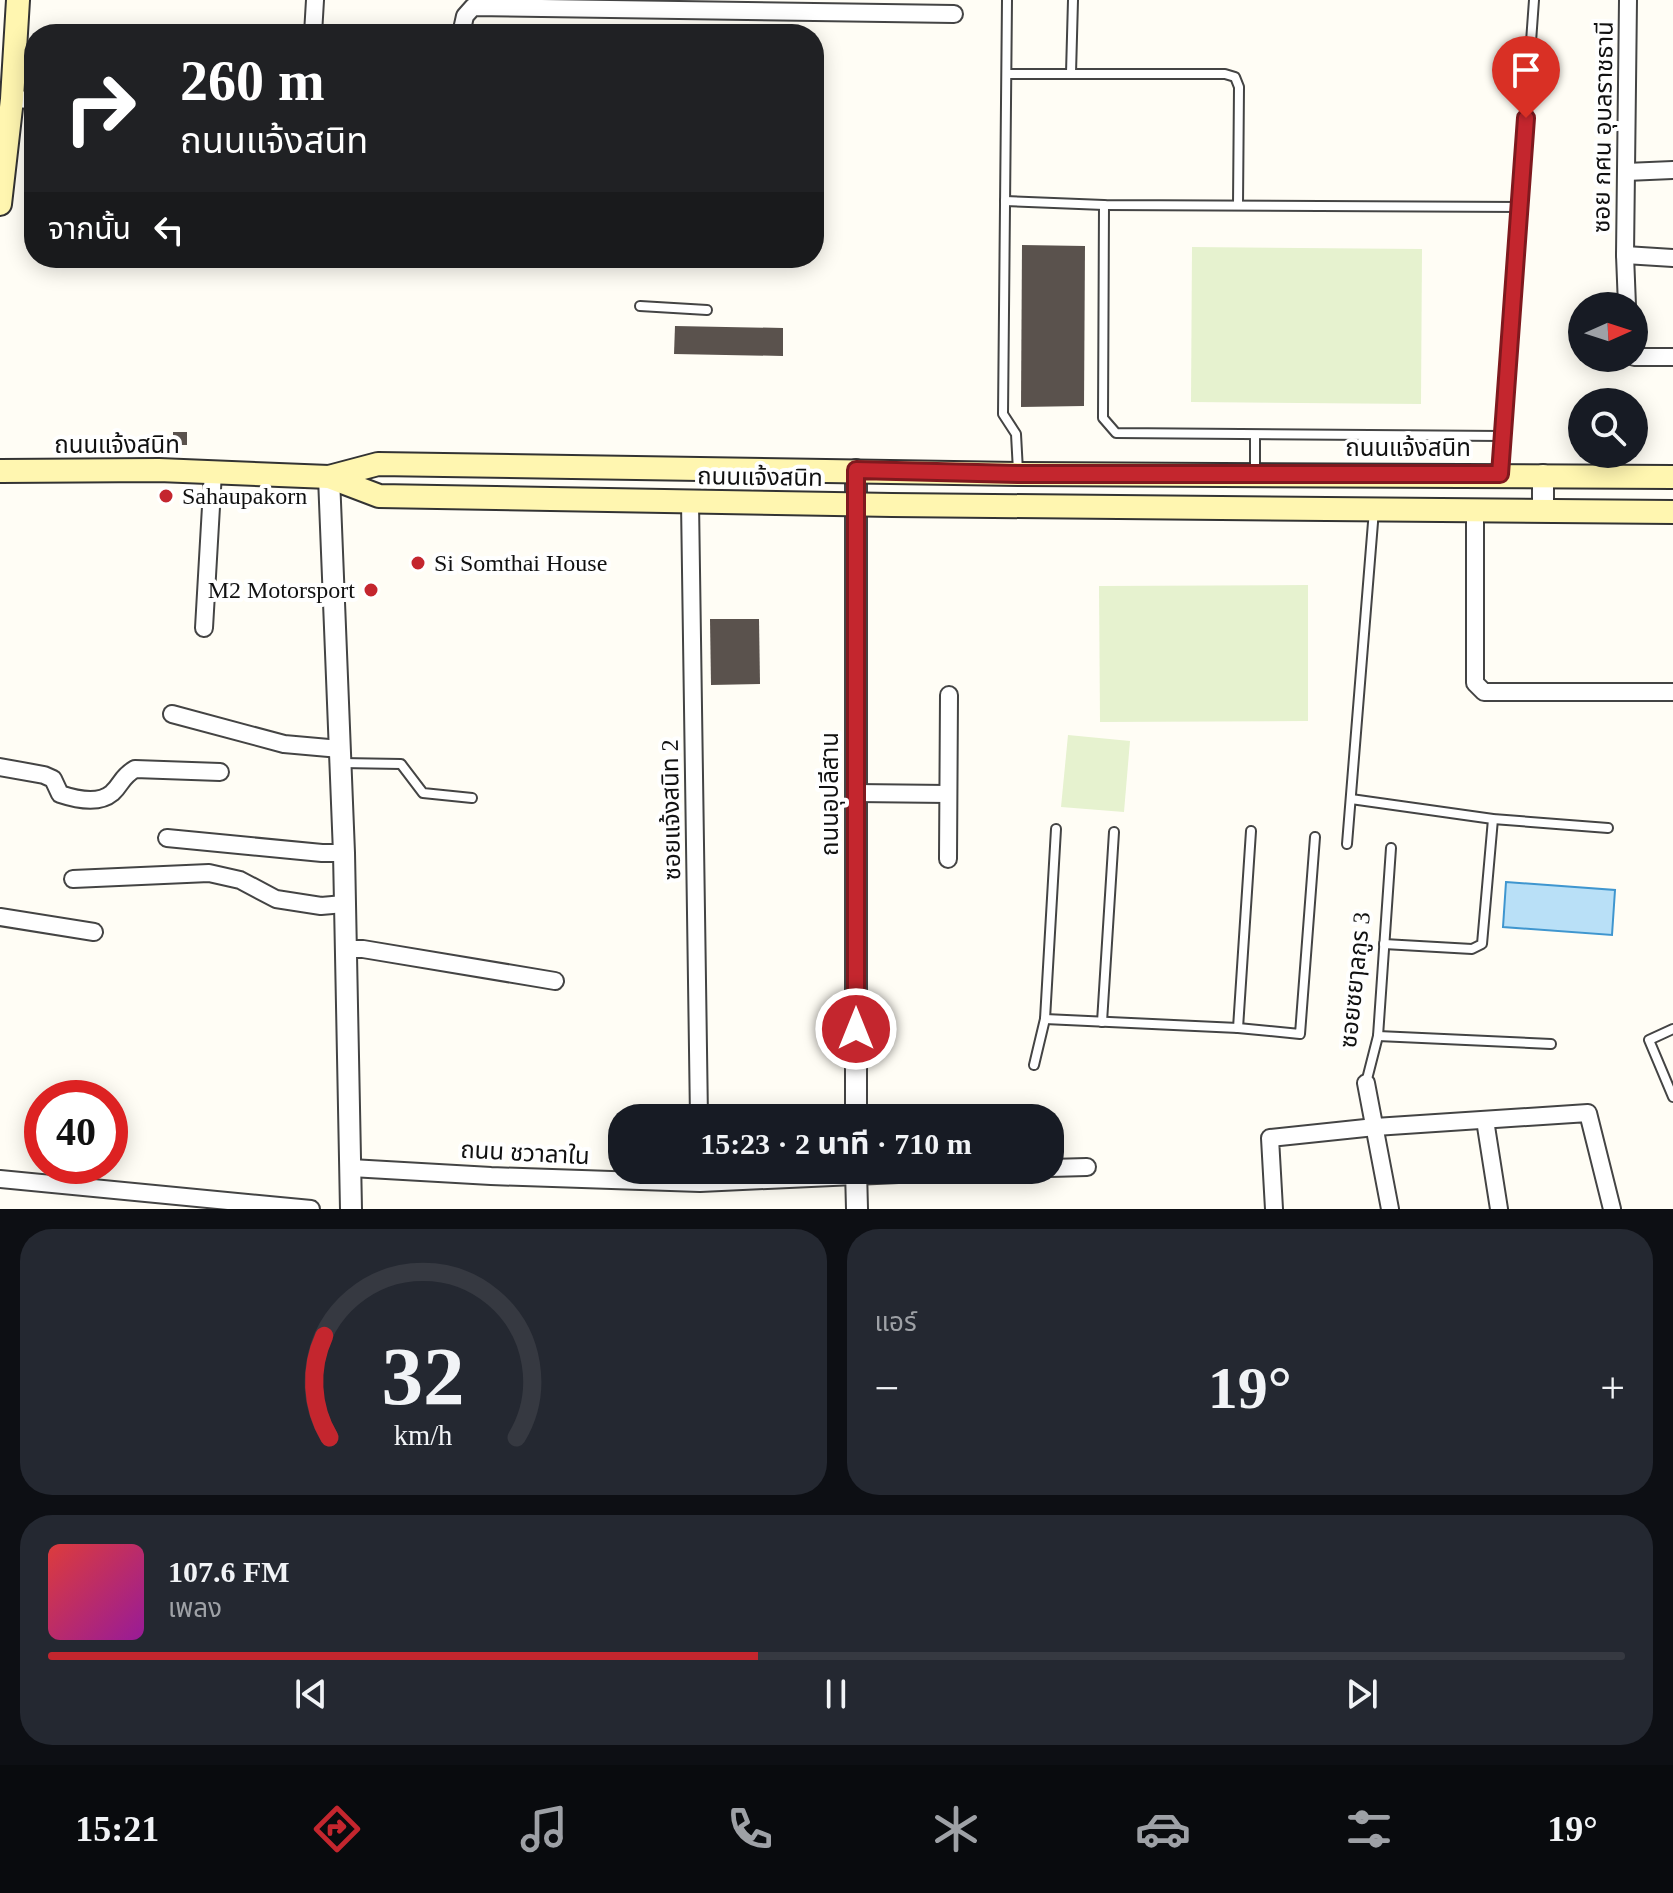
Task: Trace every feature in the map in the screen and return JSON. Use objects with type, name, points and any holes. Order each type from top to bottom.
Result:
[{"type":"main road","points":[[0,204],[14,106],[8,40],[18,0]]},
{"type":"main road","name":"ถนนแจ้งสนิท","points":[[0,471],[213,472],[329,477],[378,464],[1018,474],[1673,477]]},
{"type":"main road","name":"ถนนแจ้งสนิท","points":[[329,477],[379,496],[1673,512]]},
{"type":"street","points":[[314,24],[315,0]]},
{"type":"street","name":"ซอย กศน อุบลราชธานี","points":[[1626,292],[1628,0]]},
{"type":"street","points":[[463,24],[465,16],[473,7],[525,5],[836,6],[954,14]]},
{"type":"street","points":[[1626,172],[1673,170]]},
{"type":"street","name":"ซอย กศน อุบลราชธานี","points":[[1625,255],[1673,258]]},
{"type":"street","points":[[1648,357],[1673,357]]},
{"type":"street","name":"ถนนอุปลีสาน","points":[[856,470],[856,1104]]},
{"type":"street","points":[[204,628],[213,472]]},
{"type":"street","points":[[1543,475],[1543,511]]},
{"type":"street","points":[[329,477],[344,853],[351,1209]]},
{"type":"street","name":"ซอยแจ้งสนิท 2","points":[[690,502],[699,1104]]},
{"type":"street","points":[[1475,511],[1475,683],[1484,692],[1673,692]]},
{"type":"street","points":[[948,859],[949,695]]},
{"type":"street","points":[[172,714],[341,756]]},
{"type":"street","points":[[0,767],[44,775],[53,779],[60,794],[78,800],[100,799],[112,792],[124,775],[135,769],[220,772]]},
{"type":"street","points":[[856,793],[948,794]]},
{"type":"street","points":[[167,838],[344,853]]},
{"type":"street","points":[[73,879],[209,873],[240,880],[276,899],[321,906],[344,904]]},
{"type":"street","points":[[0,917],[94,932]]},
{"type":"street","points":[[345,949],[363,949],[555,981]]},
{"type":"street","name":"ซอยซยๅลกูร 3","points":[[1366,1083],[1390,1209]]},
{"type":"street","points":[[1274,1209],[1270,1138],[1375,1127],[1588,1113],[1612,1209]]},
{"type":"street","points":[[1485,1120],[1499,1209]]},
{"type":"street","points":[[1064,1168],[1087,1167]]},
{"type":"street","name":"ถนน ชวาลาใน","points":[[351,1168],[519,1178],[608,1177]]},
{"type":"street","points":[[0,1179],[311,1209]]},
{"type":"street","points":[[856,1184],[857,1209]]},
{"type":"lane","points":[[1007,0],[1003,414],[1016,434],[1018,474]]},
{"type":"lane","points":[[1071,73],[1073,0]]},
{"type":"lane","points":[[1500,474],[1534,0]]},
{"type":"lane","points":[[1008,74],[1225,74],[1235,77],[1239,87],[1238,204]]},
{"type":"lane","points":[[1005,201],[1104,205],[1521,207]]},
{"type":"lane","points":[[1104,205],[1103,418],[1116,433],[1502,436]]},
{"type":"lane","points":[[640,306],[707,310]]},
{"type":"lane","points":[[1255,435],[1255,473]]},
{"type":"lane","points":[[1347,844],[1374,509]]},
{"type":"lane","points":[[341,756],[401,764],[423,793],[472,798]]},
{"type":"lane","points":[[1351,799],[1493,819],[1608,828]]},
{"type":"lane","points":[[1384,944],[1472,949],[1482,944],[1493,819]]},
{"type":"lane","points":[[1034,1065],[1045,1019],[1056,829]]},
{"type":"lane","points":[[1238,1028],[1251,831]]},
{"type":"lane","points":[[1102,1022],[1114,832]]},
{"type":"lane","points":[[1045,1019],[1300,1034],[1315,837]]},
{"type":"lane","name":"ซอยซยๅลกูร 3","points":[[1366,1083],[1378,1036],[1391,848]]},
{"type":"lane","points":[[1673,1029],[1649,1040],[1673,1097]]},
{"type":"lane","points":[[1378,1036],[1551,1044]]},
{"type":"green space","points":[[1192,247],[1422,249],[1421,404],[1191,402]]},
{"type":"green space","points":[[1308,585],[1308,721],[1100,722],[1099,586]]},
{"type":"green space","points":[[1068,735],[1130,741],[1124,812],[1061,807]]},
{"type":"water","points":[[1506,882],[1615,890],[1612,935],[1503,927]]},
{"type":"building","points":[[1022,245],[1085,246],[1084,406],[1021,407]]},
{"type":"building","points":[[675,326],[783,328],[783,356],[674,354]]},
{"type":"building","points":[[173,432],[187,432],[187,445],[173,445]]},
{"type":"building","points":[[710,619],[759,619],[760,684],[711,685]]},
{"type":"place","name":"Sahaupakorn","points":[[166,496]]},
{"type":"place","name":"Si Somthai House","points":[[418,563]]},
{"type":"place","name":"M2 Motorsport","points":[[371,590]]},
{"type":"route","points":[[856,1029],[856,470],[1018,474],[1500,474],[1526,118]]}]
